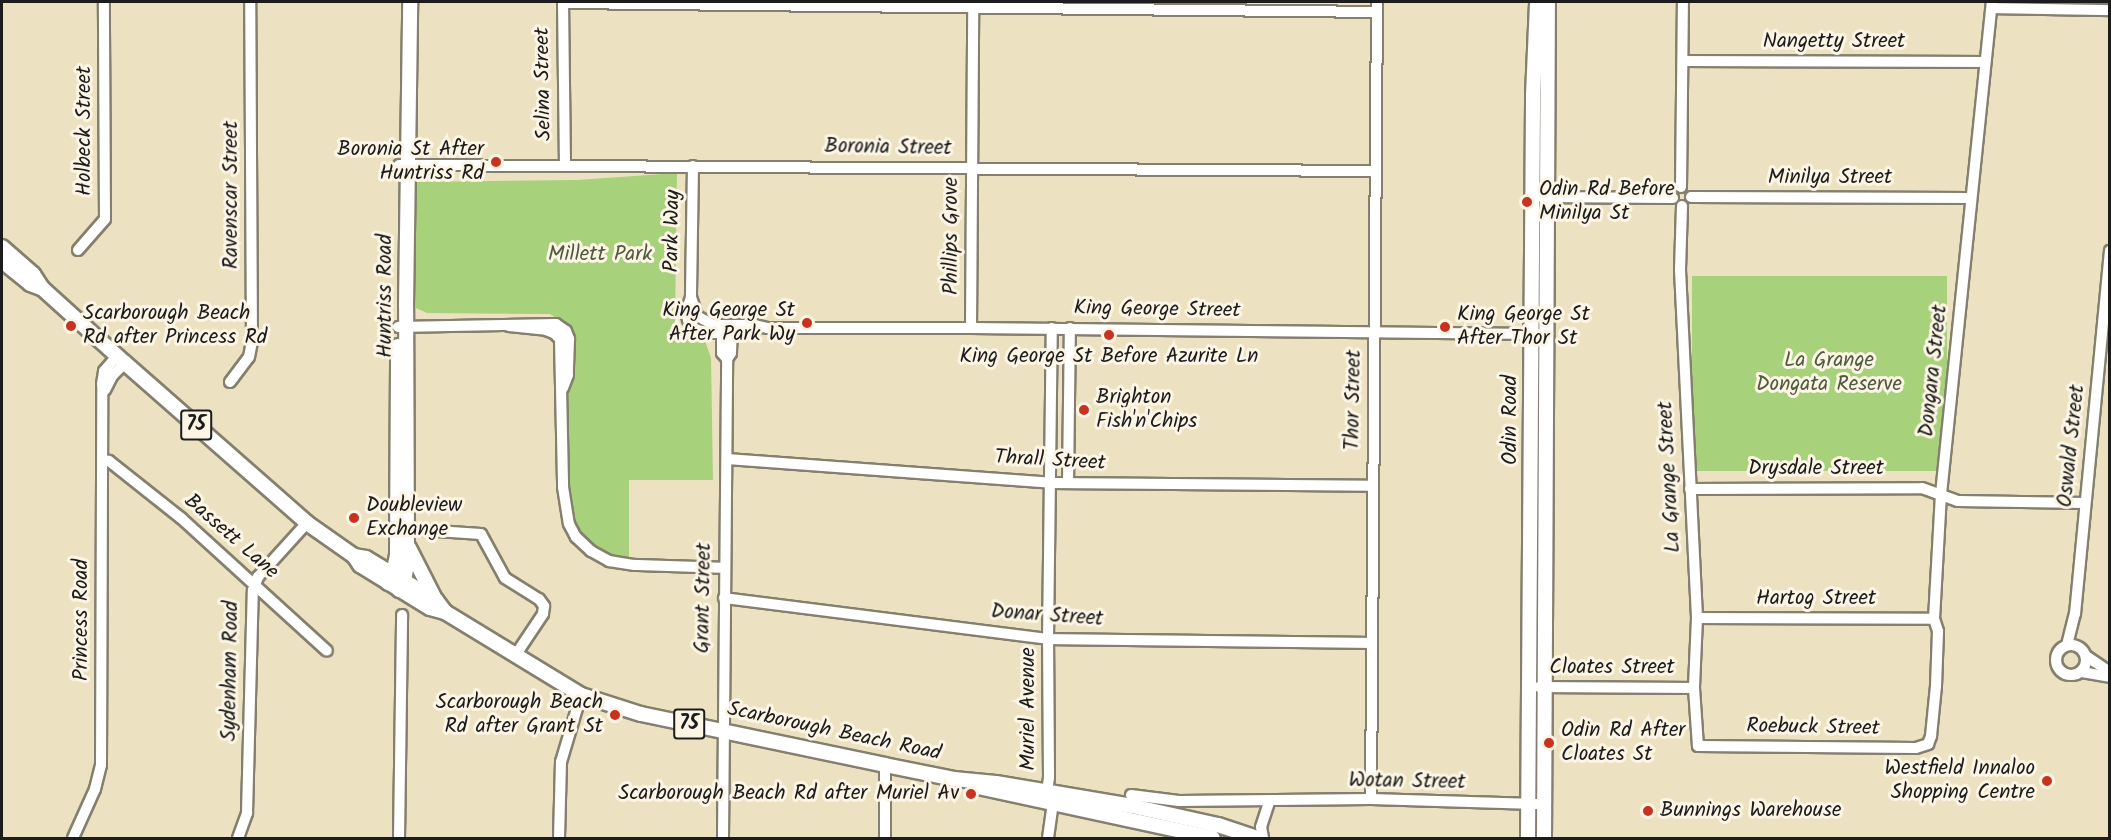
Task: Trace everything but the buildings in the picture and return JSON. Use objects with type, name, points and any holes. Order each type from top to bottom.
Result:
[{"type":"main road","name":"Huntriss Road","points":[[396,582],[402,326],[401,2]]},
{"type":"main road","name":"Huntriss Road","points":[[403,165],[410,2]]},
{"type":"main road","name":"Odin Road","points":[[1528,838],[1532,197],[1537,2]]},
{"type":"main road","name":"Odin Road","points":[[1544,838],[1548,2]]},
{"type":"main road","name":"Scarborough Beach Road","points":[[5,259],[30,284],[42,288],[307,523],[354,556],[360,565],[436,600],[445,612]]},
{"type":"main road","name":"Huntriss Road","points":[[396,582],[407,536],[409,450],[402,326]]},
{"type":"main road","points":[[407,536],[426,585],[436,600]]},
{"type":"main road","name":"Scarborough Beach Road","points":[[396,582],[430,608],[445,612],[581,695],[641,714],[954,779],[994,792],[1048,799],[1216,834],[1257,838]]},
{"type":"street","name":"Holbeck Street","points":[[78,250],[105,219],[104,2]]},
{"type":"street","name":"Ravenscar Street","points":[[230,382],[249,357],[252,341],[250,2]]},
{"type":"street","points":[[563,2],[1377,7]]},
{"type":"street","name":"Selina Street","points":[[563,2],[565,166]]},
{"type":"street","points":[[1681,187],[1683,2]]},
{"type":"street","points":[[1992,5],[2109,10]]},
{"type":"street","name":"Dongara Street","points":[[1928,744],[1931,736],[1936,686],[1938,631],[1934,620],[1941,494],[1970,198],[1992,5]]},
{"type":"street","name":"Phillips Grove","points":[[971,328],[973,6]]},
{"type":"street","name":"Thor Street","points":[[1371,799],[1370,643],[1376,333],[1377,7]]},
{"type":"street","name":"Nangetty Street","points":[[1683,61],[1985,62]]},
{"type":"street","name":"Boronia Street","points":[[403,165],[1375,171]]},
{"type":"street","name":"Park Way","points":[[692,318],[687,304],[691,297],[693,166]]},
{"type":"street","points":[[1672,198],[1674,191],[1681,187]]},
{"type":"street","points":[[1672,198],[1682,206],[1688,203],[1691,197],[1688,190],[1681,187]]},
{"type":"street","points":[[1532,197],[1672,198]]},
{"type":"street","name":"Minilya Street","points":[[1691,197],[1970,198]]},
{"type":"street","name":"La Grange Street","points":[[1682,206],[1680,270],[1697,618],[1694,688],[1698,746]]},
{"type":"street","name":"Oswald Street","points":[[2067,645],[2076,614],[2085,503],[2107,320],[2109,251]]},
{"type":"street","name":"King George Street","points":[[692,318],[701,332],[767,328],[1070,328],[1547,334]]},
{"type":"street","points":[[402,326],[509,326],[537,322],[553,327],[560,339],[563,388],[563,487],[569,524],[576,537],[591,551],[609,561],[635,565],[724,568]]},
{"type":"street","name":"Muriel Avenue","points":[[1048,838],[1047,639],[1052,483],[1052,328]]},
{"type":"street","points":[[1068,483],[1070,328]]},
{"type":"street","name":"Grant Street","points":[[723,838],[727,359],[722,353],[727,330]]},
{"type":"street","name":"Princess Road","points":[[73,838],[95,789],[100,765],[104,371],[121,359]]},
{"type":"street","name":"Thrall Street","points":[[727,459],[1052,483],[1372,486]]},
{"type":"street","name":"Bassett Lane","points":[[103,460],[109,461],[162,503],[255,584],[327,651]]},
{"type":"street","name":"Drysdale Street","points":[[1690,489],[1922,488],[1958,501],[2085,503]]},
{"type":"street","name":"Sydenham Road","points":[[238,838],[247,813],[255,584],[258,577],[307,523]]},
{"type":"street","points":[[407,536],[481,534],[505,578],[539,599],[544,606],[543,614],[515,656]]},
{"type":"street","name":"Donar Street","points":[[724,598],[1047,639],[1370,643]]},
{"type":"street","points":[[2076,614],[2086,663],[2082,672]]},
{"type":"street","points":[[399,838],[402,615]]},
{"type":"street","name":"Hartog Street","points":[[1697,618],[1934,620]]},
{"type":"street","points":[[2109,672],[2082,651],[2067,645],[2059,650],[2056,665],[2068,675],[2082,672],[2109,677]]},
{"type":"street","name":"Cloates Street","points":[[1529,687],[1694,688]]},
{"type":"street","points":[[559,838],[561,762],[581,695]]},
{"type":"street","name":"Roebuck Street","points":[[1698,746],[1916,748],[1928,744]]},
{"type":"street","points":[[885,765],[885,838]]},
{"type":"street","name":"Wotan Street","points":[[1131,795],[1179,801],[1269,802],[1371,799],[1544,804]]},
{"type":"street","points":[[1263,838],[1261,827],[1269,802]]},
{"type":"green space","name":"Millett Park","points":[[677,173],[675,325],[683,332],[704,338],[711,358],[713,480],[629,480],[629,558],[609,554],[592,546],[577,533],[564,511],[562,322],[550,314],[427,313],[416,308],[414,298],[415,182],[577,180]]},
{"type":"green space","name":"La Grange Dongata Reserve","points":[[1692,276],[1947,276],[1947,471],[1692,471]]},
{"type":"place","name":"Boronia St After Huntriss Rd","points":[[496,162]]},
{"type":"place","name":"Odin Rd Before Minilya St","points":[[1527,202]]},
{"type":"place","name":"King George St After Park Wy","points":[[807,323]]},
{"type":"place","name":"Scarborough Beach Rd after Princess Rd","points":[[71,326]]},
{"type":"place","name":"King George St After Thor St","points":[[1445,327]]},
{"type":"place","name":"King George St Before Azurite Ln","points":[[1109,335]]},
{"type":"place","name":"Brighton Fish'n'Chips","points":[[1084,410]]},
{"type":"place","name":"Doubleview Exchange","points":[[354,518]]},
{"type":"place","name":"Scarborough Beach Rd after Grant St","points":[[615,715]]},
{"type":"place","name":"Odin Rd After Cloates St","points":[[1549,743]]},
{"type":"place","name":"Westfield Innaloo Shopping Centre","points":[[2047,781]]},
{"type":"place","name":"Scarborough Beach Rd after Muriel Av","points":[[971,794]]},
{"type":"place","name":"Bunnings Warehouse","points":[[1648,811]]}]
